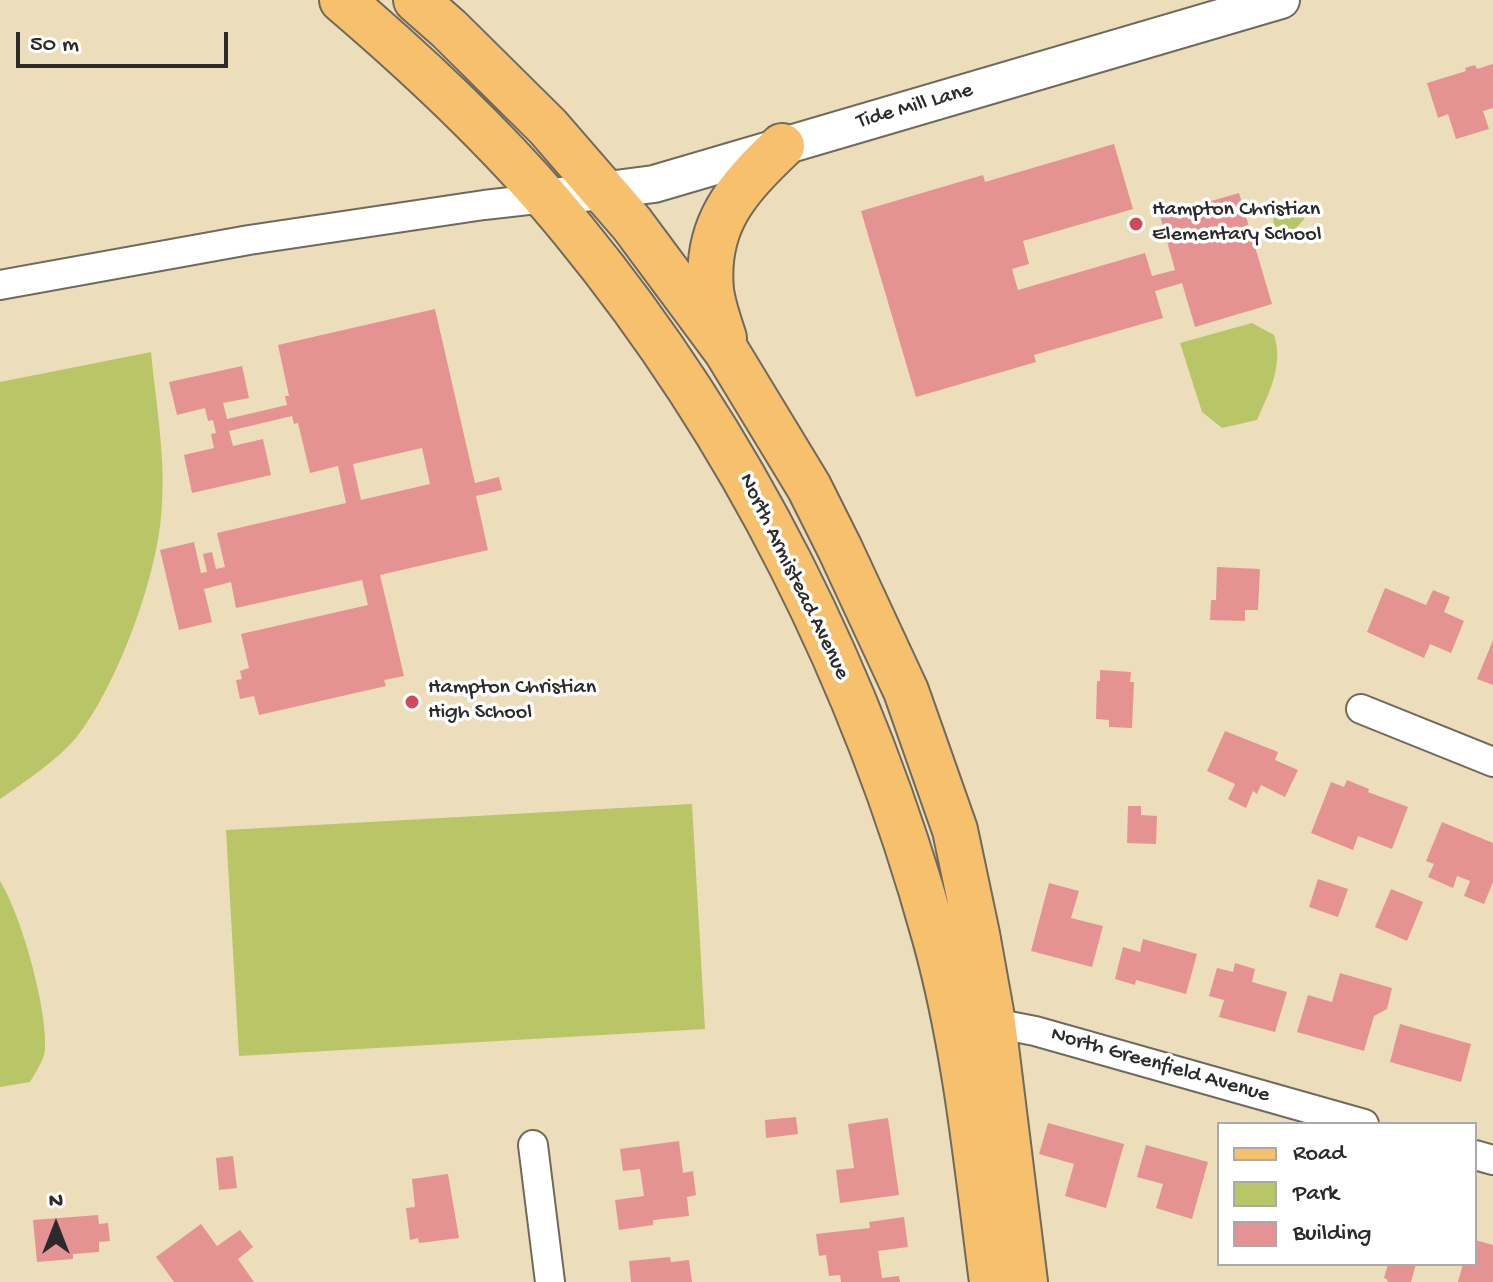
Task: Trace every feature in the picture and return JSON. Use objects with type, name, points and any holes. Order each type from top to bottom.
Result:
[{"type":"main road","name":"North Armistead Avenue","points":[[342,0],[444,92],[574,231],[694,395],[743,474],[796,574],[856,706],[906,843],[935,939],[973,1019],[1025,1282]]},
{"type":"main road","name":"North Armistead Avenue","points":[[416,0],[548,127],[605,192],[727,352],[809,487],[906,691],[955,830],[977,934],[973,1019],[974,1144],[992,1282]]},
{"type":"main road","points":[[727,352],[712,293],[710,262],[716,235],[725,210],[747,179],[782,146]]},
{"type":"street","name":"Tide Mill Lane","points":[[546,198],[654,184],[1281,0]]},
{"type":"street","points":[[0,285],[249,240],[546,198]]},
{"type":"street","points":[[1361,709],[1493,762]]},
{"type":"street","name":"North Greenfield Avenue","points":[[973,1019],[1035,1031],[1357,1122]]},
{"type":"street","points":[[533,1145],[550,1282]]},
{"type":"green space","points":[[1286,205],[1301,209],[1304,219],[1293,232],[1281,234],[1274,225],[1274,212],[1275,208]]},
{"type":"green space","points":[[1252,323],[1274,335],[1277,357],[1274,379],[1257,420],[1222,428],[1202,412],[1180,343]]},
{"type":"green space","points":[[151,352],[162,455],[161,517],[151,572],[132,632],[106,691],[76,738],[50,763],[0,799],[0,382]]},
{"type":"green space","points":[[692,804],[705,1029],[239,1056],[226,830]]},
{"type":"green space","points":[[0,881],[32,963],[42,1011],[45,1053],[30,1082],[0,1087]]},
{"type":"building","points":[[1493,64],[1493,108],[1483,111],[1489,129],[1456,139],[1448,114],[1438,118],[1427,83],[1466,71],[1465,68],[1475,65],[1477,69]]},
{"type":"building","points":[[1114,144],[1133,209],[1023,241],[1029,264],[1012,269],[1018,290],[1145,253],[1152,276],[1175,270],[1160,216],[1239,193],[1272,304],[1195,327],[1182,283],[1155,291],[1163,318],[1034,355],[1036,362],[916,397],[861,211],[983,175],[985,182]]},
{"type":"building","points":[[435,309],[475,483],[499,477],[502,490],[476,496],[488,550],[380,575],[404,676],[384,680],[386,686],[259,715],[254,696],[240,699],[236,680],[242,679],[240,671],[249,668],[241,634],[368,605],[362,580],[236,608],[231,582],[204,589],[212,622],[179,630],[160,550],[194,542],[201,573],[207,572],[203,554],[212,552],[216,569],[225,567],[217,533],[346,503],[338,466],[310,473],[298,423],[294,424],[292,416],[229,431],[233,446],[263,439],[271,475],[192,493],[184,455],[214,448],[211,434],[216,433],[213,420],[208,421],[205,408],[177,415],[169,382],[242,366],[249,398],[223,403],[227,419],[287,405],[285,396],[289,396],[278,345]],"holes":[[[422,448],[430,484],[361,500],[353,464]]]},
{"type":"building","points":[[1217,567],[1260,569],[1258,610],[1245,610],[1245,621],[1210,620],[1211,600],[1216,600]]},
{"type":"building","points":[[1385,588],[1426,605],[1433,590],[1450,597],[1444,612],[1464,621],[1451,653],[1430,644],[1424,658],[1367,632]]},
{"type":"building","points":[[1493,640],[1493,685],[1477,679]]},
{"type":"building","points":[[1100,670],[1131,672],[1130,682],[1134,682],[1132,728],[1109,727],[1109,720],[1096,719]]},
{"type":"building","points":[[1225,731],[1278,752],[1275,760],[1298,770],[1285,797],[1261,785],[1257,794],[1253,791],[1246,808],[1228,799],[1235,784],[1207,771]]},
{"type":"building","points":[[1347,780],[1369,789],[1368,792],[1408,807],[1392,849],[1358,836],[1353,850],[1311,833],[1331,782],[1344,787]]},
{"type":"building","points":[[1128,806],[1141,806],[1141,815],[1157,816],[1156,844],[1127,843]]},
{"type":"building","points":[[1442,822],[1493,843],[1493,882],[1484,904],[1464,896],[1470,881],[1457,876],[1453,888],[1428,877],[1434,864],[1426,861]]},
{"type":"building","points":[[1318,879],[1348,889],[1338,917],[1309,907]]},
{"type":"building","points":[[1049,883],[1079,891],[1071,918],[1103,926],[1092,967],[1031,951]]},
{"type":"building","points":[[1391,889],[1423,902],[1407,941],[1375,927]]},
{"type":"building","points":[[1143,939],[1197,954],[1186,994],[1136,980],[1135,985],[1115,979],[1123,947],[1140,952]]},
{"type":"building","points":[[1235,963],[1255,969],[1252,982],[1287,992],[1275,1032],[1219,1017],[1224,1000],[1209,996],[1217,968],[1233,972]]},
{"type":"building","points":[[1340,973],[1392,988],[1387,1009],[1374,1016],[1364,1051],[1297,1032],[1308,995],[1332,1002]]},
{"type":"building","points":[[1400,1024],[1471,1044],[1461,1082],[1390,1062]]},
{"type":"building","points":[[796,1117],[798,1134],[766,1138],[765,1120]]},
{"type":"building","points":[[888,1118],[899,1195],[840,1203],[836,1170],[854,1168],[848,1124]]},
{"type":"building","points":[[1048,1123],[1124,1144],[1106,1208],[1065,1196],[1074,1164],[1039,1154]]},
{"type":"building","points":[[679,1141],[683,1173],[693,1171],[696,1195],[687,1197],[689,1216],[653,1220],[653,1225],[619,1230],[615,1200],[644,1196],[640,1169],[623,1171],[620,1149]]},
{"type":"building","points":[[1146,1145],[1208,1162],[1192,1219],[1156,1208],[1163,1184],[1137,1177]]},
{"type":"building","points":[[233,1156],[237,1188],[219,1190],[216,1158]]},
{"type":"building","points":[[448,1174],[459,1238],[419,1243],[418,1238],[410,1240],[406,1208],[415,1207],[412,1179]]},
{"type":"building","points":[[98,1215],[99,1224],[108,1223],[110,1241],[99,1242],[99,1252],[73,1254],[73,1259],[37,1262],[33,1220]]},
{"type":"building","points":[[904,1217],[908,1247],[878,1251],[882,1278],[899,1276],[900,1282],[841,1282],[840,1275],[829,1276],[826,1255],[819,1256],[816,1234],[870,1228],[869,1222]]},
{"type":"building","points":[[201,1224],[217,1246],[240,1230],[253,1247],[238,1259],[254,1282],[174,1282],[156,1257]]},
{"type":"building","points":[[1477,1241],[1493,1245],[1493,1282],[1458,1282],[1462,1266],[1477,1266]]},
{"type":"building","points":[[670,1257],[671,1262],[689,1260],[692,1282],[631,1282],[629,1261]]},
{"type":"building","points":[[1387,1266],[1415,1266],[1411,1282],[1387,1282],[1384,1278]]},
{"type":"place","name":"Hampton Christian Elementary School","points":[[1136,224]]},
{"type":"place","name":"Hampton Christian High School","points":[[412,702]]}]
